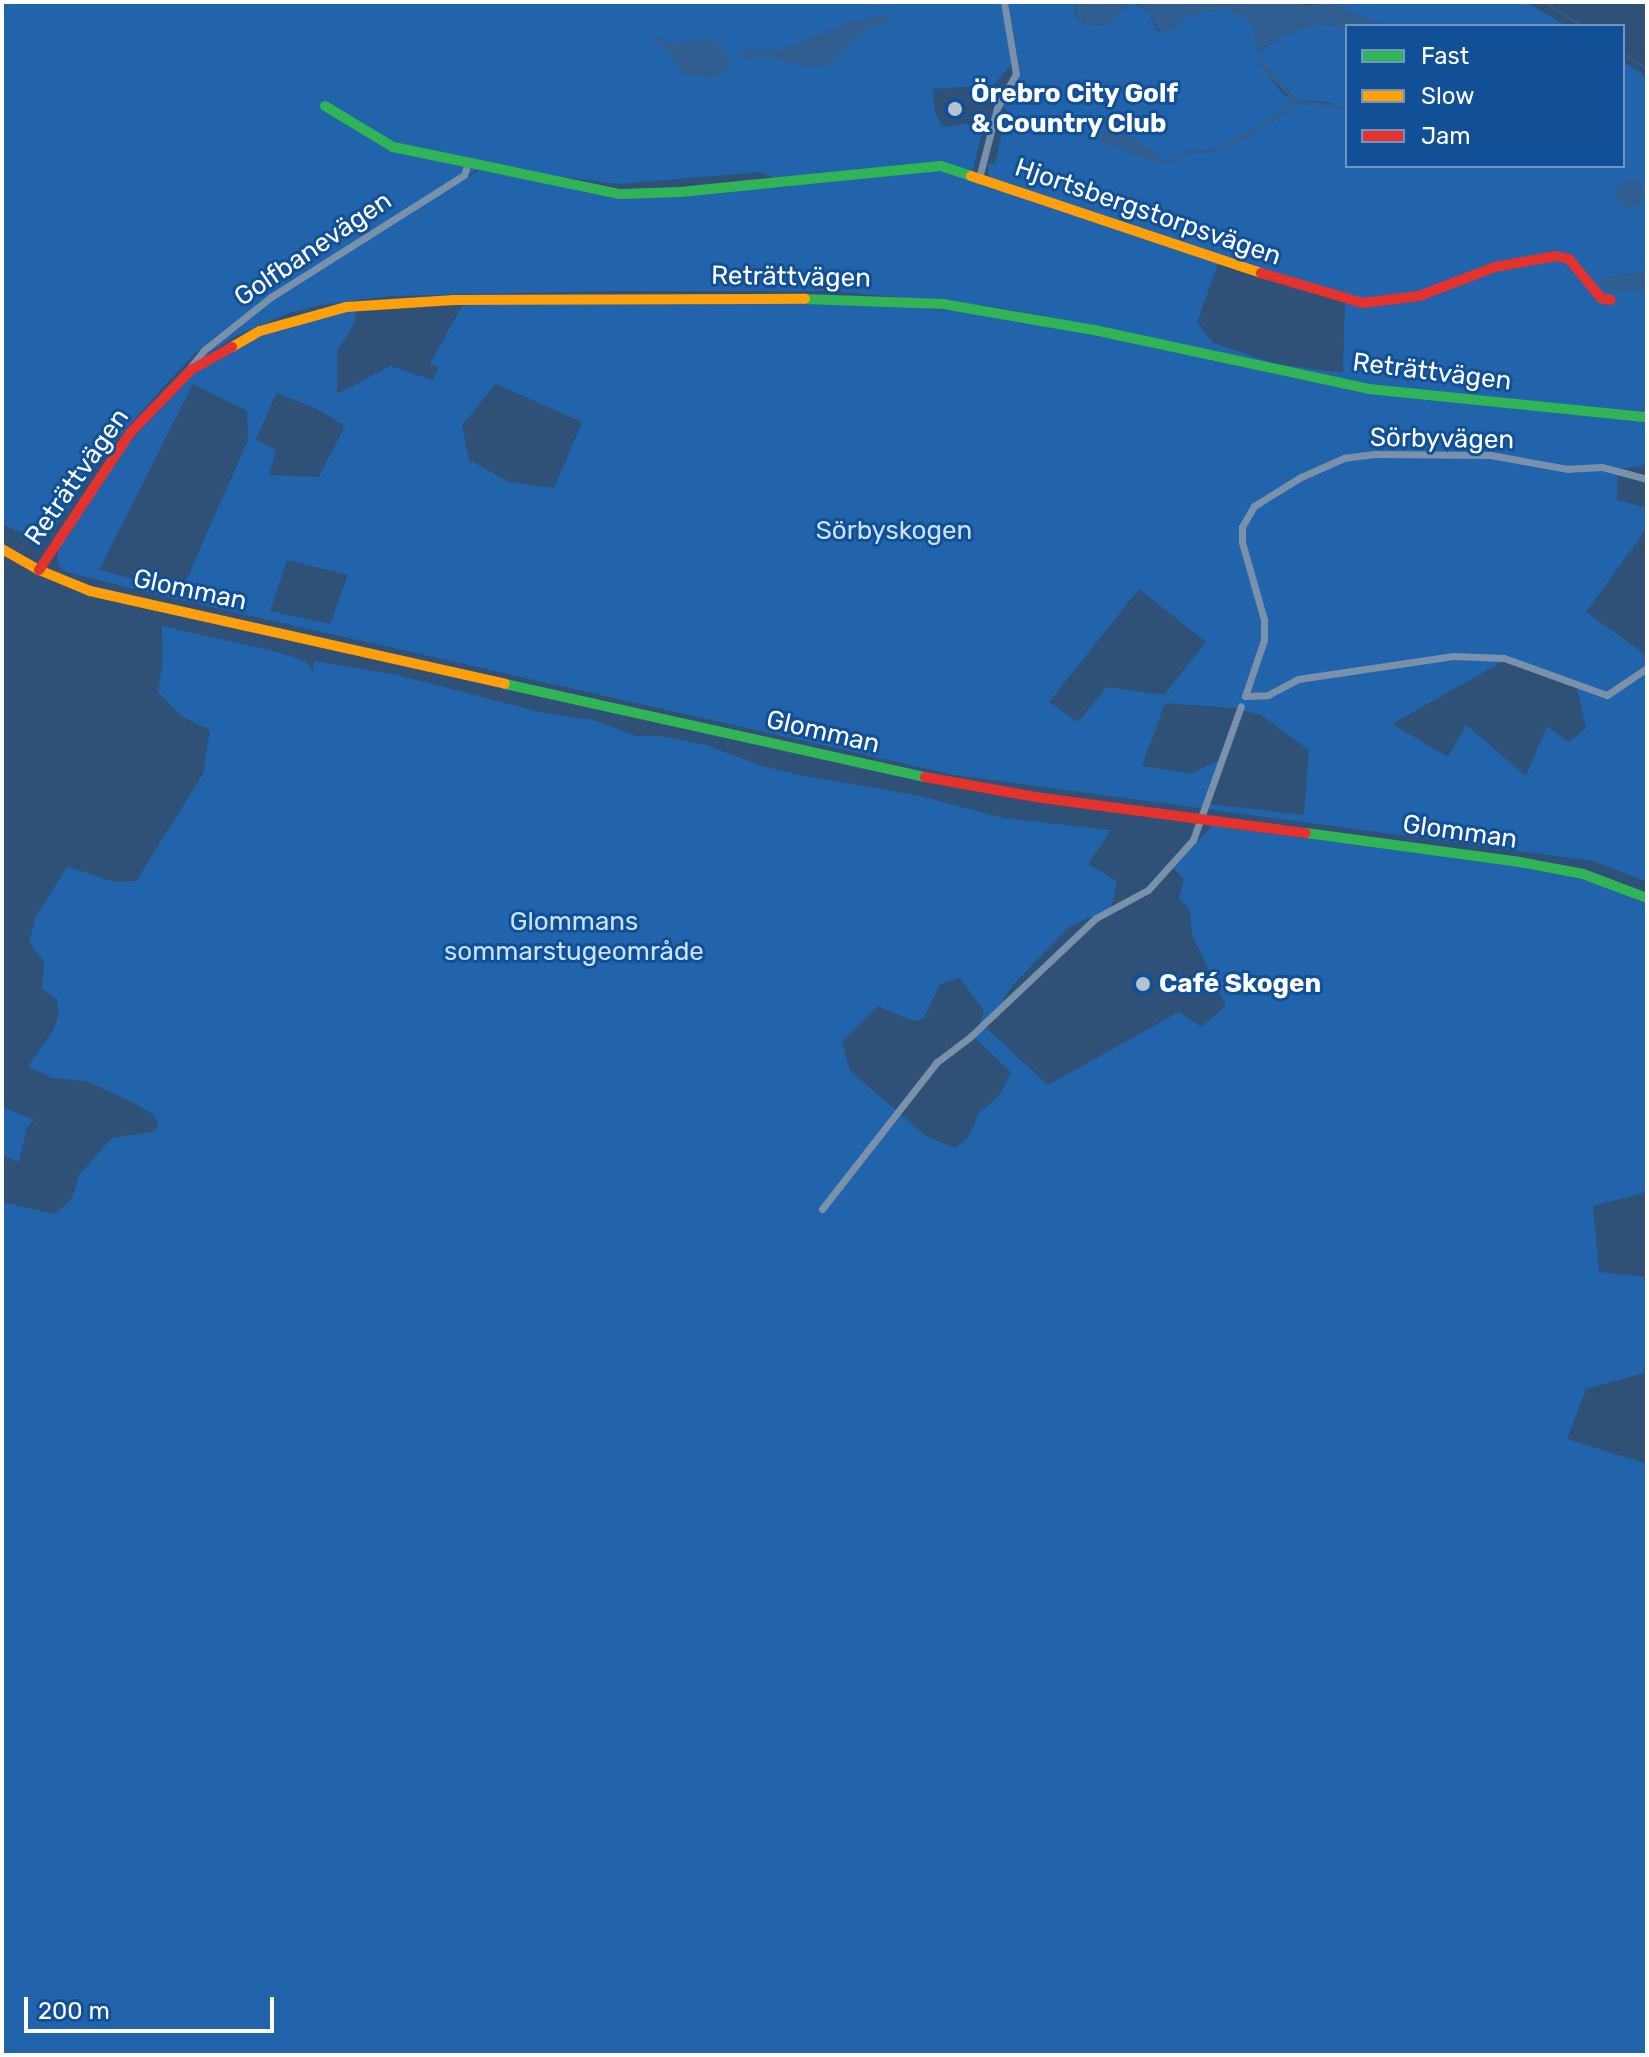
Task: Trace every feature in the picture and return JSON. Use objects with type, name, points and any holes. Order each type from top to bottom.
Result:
[{"type":"street","points":[[979,178],[997,108],[1016,74],[1004,2]]},
{"type":"street","name":"Hjortsbergstorpsvägen","points":[[325,106],[393,147],[635,195],[928,166],[979,178],[1281,280],[1363,303],[1419,296],[1495,267],[1556,256],[1569,259],[1601,298],[1611,300]]},
{"type":"street","name":"Golfbanevägen","points":[[185,375],[188,367],[204,350],[271,297],[464,175],[468,163]]},
{"type":"street","name":"Reträttvägen","points":[[39,570],[112,457],[185,375],[260,331],[346,307],[454,300],[605,298],[856,299],[943,304],[1002,313],[1369,389],[1647,417]]},
{"type":"street","name":"Sörbyvägen","points":[[1647,479],[1602,467],[1568,469],[1490,455],[1365,456],[1326,464],[1301,477],[1254,506],[1242,527],[1242,542],[1264,620],[1264,640],[1245,696],[1268,695],[1298,679],[1469,655],[1504,658],[1607,695],[1647,668]]},
{"type":"street","name":"Glomman","points":[[2,549],[39,570],[90,591],[913,775],[1035,797],[1550,868],[1602,880],[1647,898]]},
{"type":"street","points":[[822,1209],[927,1072],[970,1037],[1096,918],[1148,890],[1193,840],[1241,706]]},
{"type":"green space","points":[[2,2],[1002,2],[1013,60],[1010,66],[993,85],[933,89],[935,114],[943,127],[966,124],[982,132],[971,178],[1219,261],[1197,322],[1213,343],[1276,364],[1343,373],[1345,299],[989,178],[988,164],[995,164],[1007,110],[1002,105],[1020,72],[1008,2],[1074,2],[1076,17],[1083,24],[1104,25],[1132,2],[1147,11],[1157,31],[1168,33],[1182,20],[1202,12],[1230,9],[1253,25],[1258,55],[1265,47],[1299,29],[1318,24],[1336,25],[1345,32],[1345,109],[1328,102],[1297,100],[1262,60],[1258,61],[1280,91],[1293,101],[1266,126],[1296,103],[1340,108],[1345,113],[1345,168],[1625,168],[1625,62],[1647,77],[1647,271],[1602,278],[1611,291],[1647,291],[1647,413],[1388,389],[1039,315],[980,305],[835,291],[610,291],[390,296],[320,305],[289,313],[233,337],[194,364],[232,324],[197,351],[163,387],[99,460],[56,525],[37,539],[2,524]],"holes":[[[1110,127],[1159,155],[1162,162],[1193,150],[1218,148],[1253,129],[1250,136],[1212,152],[1195,153],[1159,165]],[[481,166],[619,184],[760,172],[792,186],[634,197],[480,170],[455,185]]]},
{"type":"green space","points":[[1328,2],[1526,2],[1562,24],[1380,24]]},
{"type":"green space","name":"Sörbyskogen","points":[[835,301],[979,313],[1369,394],[1647,420],[1646,466],[1617,469],[1617,500],[1647,508],[1647,528],[1586,612],[1647,656],[1647,882],[1593,861],[955,775],[146,592],[64,571],[57,564],[59,547],[116,459],[191,373],[260,336],[335,312],[357,310],[353,326],[337,351],[337,394],[391,366],[433,380],[439,367],[430,364],[462,306]],"holes":[[[193,384],[247,411],[248,440],[181,592],[99,570]],[[496,384],[582,422],[554,488],[509,482],[469,460],[462,425]],[[277,393],[317,409],[345,426],[319,477],[269,475],[276,450],[256,439]],[[287,560],[348,575],[330,624],[270,611]],[[1139,589],[1206,642],[1164,695],[1107,687],[1078,722],[1049,702]],[[1503,657],[1576,683],[1586,728],[1569,742],[1547,727],[1526,776],[1466,725],[1448,757],[1392,724],[1498,664]],[[1165,703],[1235,708],[1261,715],[1309,750],[1304,815],[1207,804],[1219,760],[1191,774],[1142,766]]]},
{"type":"green space","name":"Glommans sommarstugeområde","points":[[162,626],[281,653],[305,661],[313,671],[314,661],[397,675],[540,712],[593,720],[636,736],[661,736],[706,745],[762,766],[799,775],[920,796],[1003,818],[1111,830],[1088,864],[1117,882],[1111,908],[1070,926],[1011,987],[986,1028],[1048,1085],[1179,1012],[1201,1027],[1226,1006],[1193,937],[1189,908],[1179,899],[1184,879],[1173,868],[1212,826],[1518,866],[1593,882],[1647,904],[1647,1192],[1593,1206],[1599,1272],[1647,1277],[1647,1372],[1586,1389],[1567,1439],[1647,1464],[1647,2055],[2,2055],[2,1202],[54,1214],[72,1199],[79,1175],[112,1138],[152,1132],[159,1126],[154,1115],[87,1081],[52,1078],[28,1066],[53,1031],[59,1014],[57,999],[42,989],[44,961],[29,943],[36,916],[67,867],[115,882],[136,881],[203,774],[210,730],[181,716],[158,692],[163,661]],"holes":[[[960,978],[984,1011],[975,1038],[1011,1072],[1000,1095],[979,1113],[968,1138],[955,1148],[926,1136],[850,1071],[842,1042],[878,1006],[914,1021],[924,1018],[940,984]]]},
{"type":"green space","points":[[2,1107],[34,1120],[27,1127],[19,1162],[2,1155]]},
{"type":"shaded area","points":[[1074,2],[1297,2],[1308,6],[1329,2],[1380,24],[1345,24],[1345,33],[1331,23],[1310,26],[1265,46],[1258,55],[1253,25],[1230,9],[1202,12],[1182,20],[1168,33],[1161,33],[1147,11],[1137,3],[1127,5],[1111,23],[1095,25],[1079,22]]},
{"type":"shaded area","points":[[887,14],[891,18],[888,22],[871,26],[834,62],[813,69],[764,57],[746,60],[742,57],[744,49],[779,50],[853,21]]},
{"type":"shaded area","points":[[649,35],[674,43],[704,39],[722,44],[730,65],[723,74],[709,79],[682,73],[668,51]]},
{"type":"shaded area","points":[[1262,59],[1296,100],[1341,105],[1345,113],[1339,108],[1296,103],[1260,129],[1257,126],[1293,101],[1258,60]]},
{"type":"shaded area","points":[[1110,127],[1137,140],[1159,155],[1162,162],[1193,150],[1218,148],[1254,128],[1257,131],[1222,150],[1195,153],[1160,165],[1098,141],[1101,133]]},
{"type":"shaded area","points":[[1630,180],[1640,184],[1644,194],[1640,204],[1630,208],[1620,204],[1616,194],[1620,184]]},
{"type":"shaded area","points":[[1647,271],[1647,291],[1611,291],[1600,287],[1602,278]]},
{"type":"waterway","points":[[1544,2],[1579,24]]},
{"type":"waterway","points":[[1625,54],[1647,69]]},
{"type":"traffic: fast","points":[[325,106],[393,147],[620,194],[680,192],[941,166],[971,176]]},
{"type":"traffic: fast","points":[[805,299],[943,304],[1094,330],[1369,389],[1647,417]]},
{"type":"traffic: fast","points":[[505,684],[925,777]]},
{"type":"traffic: fast","points":[[1306,833],[1520,862],[1583,874],[1647,898]]},
{"type":"traffic: slow","points":[[971,176],[1261,273]]},
{"type":"traffic: slow","points":[[232,347],[260,331],[346,307],[454,300],[805,299]]},
{"type":"traffic: slow","points":[[2,549],[39,570],[90,591],[505,684]]},
{"type":"traffic: jam","points":[[1261,273],[1363,303],[1419,296],[1495,267],[1556,256],[1569,259],[1601,298],[1611,300]]},
{"type":"traffic: jam","points":[[39,570],[130,433],[191,370],[232,347]]},
{"type":"traffic: jam","points":[[925,777],[1035,797],[1306,833]]},
{"type":"place","name":"Örebro City Golf & Country Club","points":[[955,109]]},
{"type":"place","name":"Café Skogen","points":[[1143,984]]}]
